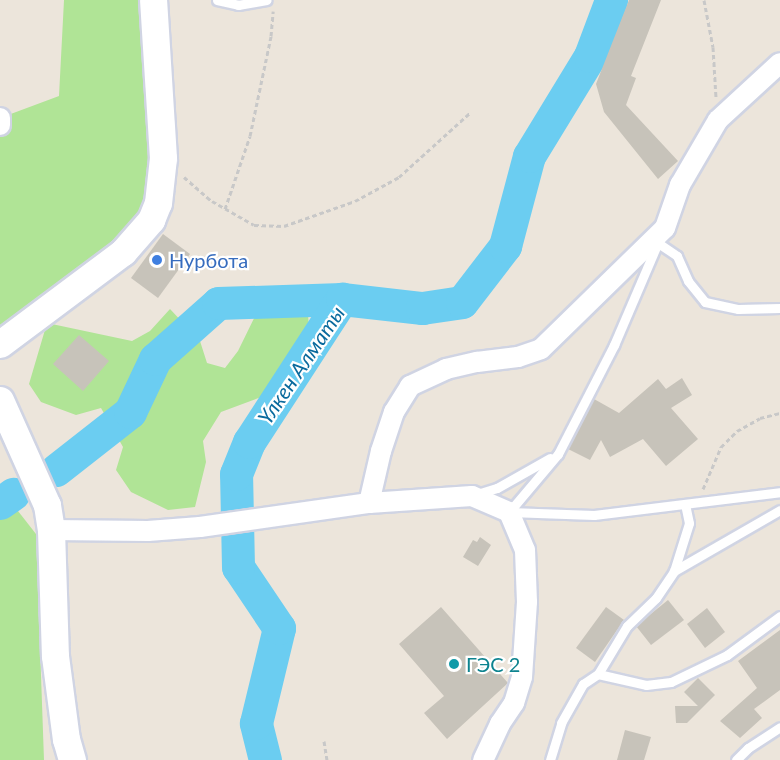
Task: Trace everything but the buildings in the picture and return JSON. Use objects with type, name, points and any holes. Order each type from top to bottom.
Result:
[{"type":"main road","points":[[0,344],[123,252],[144,228],[158,203],[162,158],[153,0]]},
{"type":"main road","points":[[0,400],[26,454],[49,518],[55,656],[66,739],[72,760]]},
{"type":"street","points":[[369,503],[381,451],[394,412],[410,386],[446,369],[477,362],[518,357],[541,349],[661,236],[680,185],[718,120],[780,63]]},
{"type":"street","points":[[0,118],[0,125]]},
{"type":"street","points":[[49,518],[148,531],[267,519],[369,503],[471,496],[509,512],[525,550],[526,602],[522,677],[514,703],[500,724],[483,760]]},
{"type":"lane","points":[[217,0],[238,5],[270,4]]},
{"type":"lane","points":[[509,512],[558,454],[614,345],[661,236],[677,256],[688,281],[705,302],[738,309],[780,308]]},
{"type":"lane","points":[[471,496],[497,488],[558,454]]},
{"type":"lane","points":[[509,512],[594,515],[780,492]]},
{"type":"lane","points":[[550,760],[567,713],[583,684],[598,674],[627,626],[657,598],[674,571],[689,523],[685,504]]},
{"type":"lane","points":[[674,571],[780,510]]},
{"type":"lane","points":[[598,674],[646,685],[671,682],[727,655],[780,616]]},
{"type":"lane","points":[[736,760],[748,748],[780,727]]},
{"type":"path","points":[[704,0],[713,47],[718,120]]},
{"type":"path","points":[[225,208],[250,136],[274,16],[270,4]]},
{"type":"path","points":[[162,158],[212,201],[254,225],[284,226],[355,201],[399,177],[471,112]]},
{"type":"path","points":[[698,502],[708,471],[721,447],[737,431],[760,418],[780,413]]},
{"type":"path","points":[[324,741],[327,760]]},
{"type":"green space","points":[[64,0],[153,0],[151,220],[0,344],[0,118],[59,96]]},
{"type":"green space","points":[[259,308],[308,314],[309,329],[261,397],[221,412],[203,441],[206,462],[195,507],[168,510],[131,492],[116,470],[123,447],[101,408],[76,415],[41,402],[29,384],[47,323],[132,341],[150,331],[170,309],[200,341],[207,363],[225,368],[238,351]]},
{"type":"green space","points":[[0,488],[36,534],[44,760],[0,760]]},
{"type":"waterway","name":"Үлкен Алматы","points":[[265,760],[256,723],[279,628],[238,567],[236,474],[249,442],[342,299],[422,308],[462,302],[505,246],[529,156],[590,56],[611,0]]},
{"type":"waterway","points":[[56,470],[130,412],[155,359],[218,303],[342,299]]},
{"type":"waterway","points":[[0,503],[13,494]]},
{"type":"place","name":"Нурбота","points":[[157,260]]},
{"type":"place","name":"ГЭС 2","points":[[454,664]]}]
